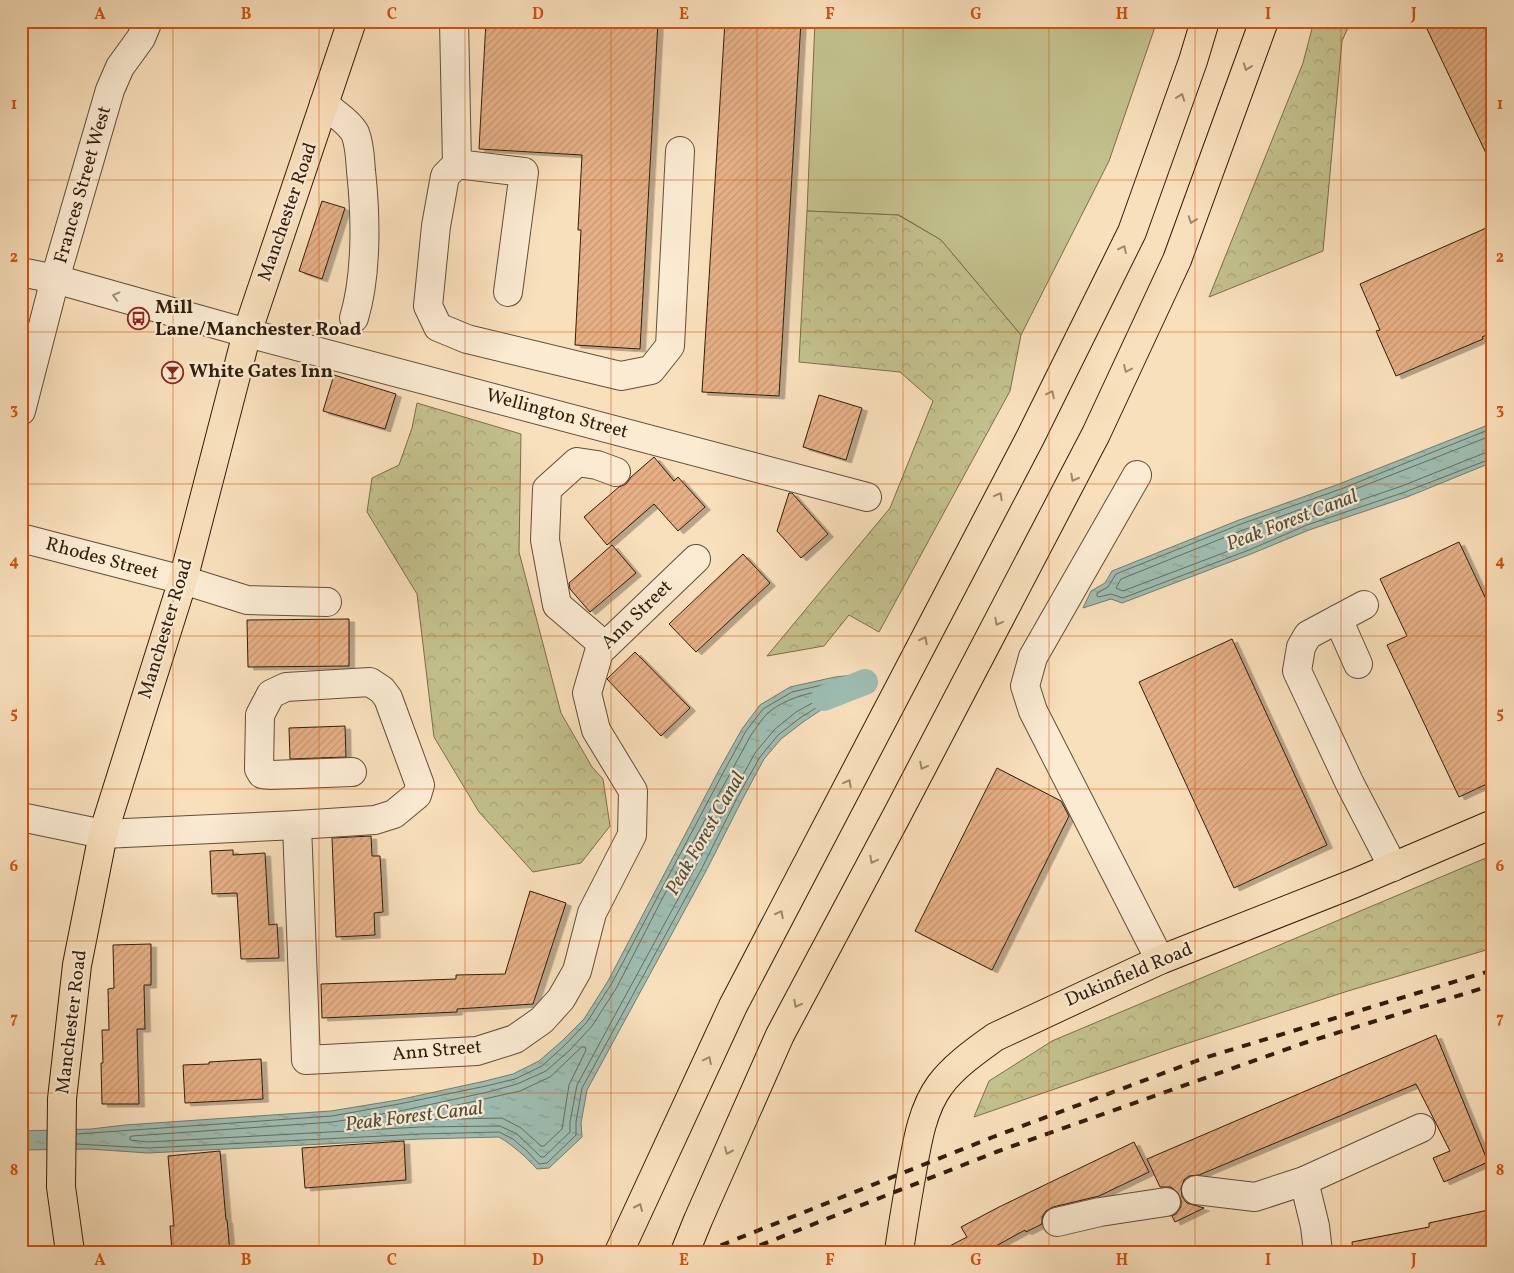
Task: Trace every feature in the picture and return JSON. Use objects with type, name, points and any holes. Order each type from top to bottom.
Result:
[{"type":"main road","name":"Manchester Road","points":[[70,1252],[62,1187],[62,1099],[77,965],[103,834],[182,580],[247,332],[352,21]]},
{"type":"main road","points":[[619,1252],[733,1006],[1030,438],[1132,232],[1194,62],[1206,21]]},
{"type":"main road","points":[[685,1252],[780,1035],[1100,426],[1177,260],[1264,21]]},
{"type":"main road","name":"Dukinfield Road","points":[[899,1252],[921,1129],[931,1099],[953,1071],[995,1036],[1160,960],[1393,867],[1493,824]]},
{"type":"street","name":"Frances Street West","points":[[21,411],[56,279],[110,90],[120,67],[141,38],[148,21]]},
{"type":"street","points":[[454,21],[457,164],[445,176],[436,226],[428,306],[438,327],[467,339],[622,376],[651,370],[670,346],[680,151]]},
{"type":"street","points":[[324,104],[355,133],[359,150],[363,192],[363,261],[359,300],[354,318]]},
{"type":"street","points":[[457,164],[524,172],[508,292]]},
{"type":"street","name":"Wellington Street","points":[[21,272],[56,279],[247,332],[867,496]]},
{"type":"street","points":[[605,646],[557,606],[544,540],[547,489],[578,462],[598,465],[616,472]]},
{"type":"street","points":[[1137,475],[1033,657],[1025,686],[1033,711],[1160,960]]},
{"type":"street","name":"Rhodes Street","points":[[21,538],[182,580],[248,600],[327,602]]},
{"type":"street","name":"Ann Street","points":[[297,825],[306,1060],[477,1051],[515,1039],[542,1020],[561,999],[577,971],[592,913],[632,835],[633,791],[596,730],[587,693],[599,652],[696,560]]},
{"type":"street","points":[[1364,605],[1308,635],[1301,647],[1297,671],[1350,784],[1393,867]]},
{"type":"street","points":[[1338,619],[1358,664]]},
{"type":"street","points":[[21,818],[103,834],[297,825],[375,820],[394,814],[417,795],[420,785],[388,698],[382,690],[370,682],[286,687],[271,694],[260,715],[259,769],[262,774],[352,772]]},
{"type":"street","points":[[1204,1190],[1255,1197],[1304,1181],[1421,1128]]},
{"type":"street","points":[[1304,1181],[1315,1226],[1318,1252]]},
{"type":"street","points":[[1057,1222],[1100,1212],[1166,1202]]},
{"type":"green space","points":[[815,21],[1157,21],[1109,161],[1021,335],[941,240],[899,215],[807,211]]},
{"type":"green space","points":[[1314,21],[1351,21],[1342,41],[1323,251],[1209,297],[1303,63]]},
{"type":"green space","points":[[807,211],[898,215],[941,240],[1021,335],[1010,391],[879,632],[849,615],[824,646],[767,656],[890,508],[933,401],[900,372],[799,362]]},
{"type":"green space","points":[[417,403],[521,434],[519,552],[561,713],[592,767],[603,779],[610,826],[581,863],[533,872],[479,812],[434,737],[417,594],[367,512],[372,478],[399,465],[412,428]]},
{"type":"green space","points":[[1493,855],[1493,948],[1348,991],[1173,1048],[974,1117],[989,1081],[1052,1041]]},
{"type":"water","points":[[1493,423],[1493,462],[1407,497],[1309,530],[1122,603],[1111,599],[1083,608],[1091,591],[1105,583],[1112,571],[1239,520],[1339,484]]},
{"type":"water","points":[[863,674],[851,696],[824,708],[803,722],[781,739],[764,759],[706,871],[587,1090],[581,1123],[582,1137],[549,1168],[537,1169],[520,1152],[499,1137],[421,1139],[148,1153],[89,1149],[21,1150],[21,1131],[91,1129],[331,1111],[398,1100],[485,1081],[513,1074],[539,1061],[584,1019],[608,981],[719,770],[742,729],[760,705],[790,687],[835,677]]},
{"type":"building","points":[[486,21],[658,21],[640,349],[575,345],[581,230],[578,230],[582,155],[479,149]]},
{"type":"building","points":[[725,21],[801,21],[779,396],[702,392]]},
{"type":"building","points":[[1443,21],[1493,21],[1493,168],[1427,29]]},
{"type":"building","points":[[322,201],[345,208],[322,279],[299,271]]},
{"type":"building","points":[[1493,225],[1493,332],[1482,337],[1483,339],[1396,376],[1376,331],[1380,330],[1360,284]]},
{"type":"building","points":[[334,375],[396,394],[385,429],[323,411]]},
{"type":"building","points":[[819,395],[862,408],[846,460],[803,447]]},
{"type":"building","points":[[654,457],[674,481],[678,477],[705,507],[678,531],[654,504],[607,545],[584,517],[619,487],[626,484],[631,477]]},
{"type":"building","points":[[789,493],[792,493],[828,534],[801,558],[777,531]]},
{"type":"building","points":[[1459,542],[1493,614],[1493,781],[1459,797],[1387,645],[1407,636],[1380,579]]},
{"type":"building","points":[[612,545],[636,573],[590,612],[570,589],[569,583]]},
{"type":"building","points":[[743,554],[770,583],[696,652],[669,624]]},
{"type":"building","points":[[349,619],[349,666],[248,667],[247,620]]},
{"type":"building","points":[[1232,639],[1327,845],[1234,888],[1139,682]]},
{"type":"building","points":[[635,652],[690,708],[661,736],[607,679]]},
{"type":"building","points":[[345,726],[346,757],[290,759],[289,728]]},
{"type":"building","points":[[997,768],[1061,801],[1069,816],[992,970],[915,931]]},
{"type":"building","points":[[371,836],[372,856],[380,856],[383,912],[374,913],[375,935],[336,937],[332,838]]},
{"type":"building","points":[[233,850],[233,855],[265,853],[269,925],[277,924],[279,958],[241,959],[237,893],[212,894],[210,851]]},
{"type":"building","points":[[530,891],[566,903],[533,1004],[457,1009],[457,1012],[322,1018],[321,984],[456,979],[456,975],[505,974]]},
{"type":"building","points":[[151,944],[151,985],[144,985],[145,1029],[137,1029],[139,1104],[102,1104],[102,1030],[109,1030],[108,989],[114,988],[113,945]]},
{"type":"building","points":[[1436,1035],[1488,1162],[1444,1182],[1433,1158],[1450,1151],[1416,1084],[1199,1175],[1189,1176],[1184,1180],[1181,1188],[1182,1197],[1187,1203],[1204,1208],[1175,1222],[1172,1216],[1181,1207],[1178,1193],[1171,1187],[1160,1187],[1147,1159]]},
{"type":"building","points":[[261,1059],[263,1099],[185,1103],[183,1065]]},
{"type":"building","points":[[404,1141],[406,1180],[305,1188],[302,1148]]},
{"type":"building","points":[[1134,1142],[1149,1172],[1099,1196],[1053,1207],[1046,1211],[1042,1217],[1042,1224],[1026,1232],[1025,1230],[985,1252],[938,1252],[967,1237],[961,1227]]},
{"type":"building","points":[[220,1151],[230,1252],[172,1252],[170,1226],[174,1226],[168,1156]]},
{"type":"building","points":[[1493,1209],[1493,1243],[1464,1252],[1353,1252],[1352,1242],[1429,1227],[1429,1223]]},
{"type":"waterway","name":"Peak Forest Canal","points":[[824,698],[865,682]]},
{"type":"railway","points":[[704,1252],[993,1137],[1204,1058],[1493,970]]},
{"type":"railway","points":[[743,1252],[996,1152],[1304,1043],[1493,985]]},
{"type":"place","name":"Mill Lane/Manchester Road","points":[[139,319]]},
{"type":"place","name":"White Gates Inn","points":[[173,372]]}]
